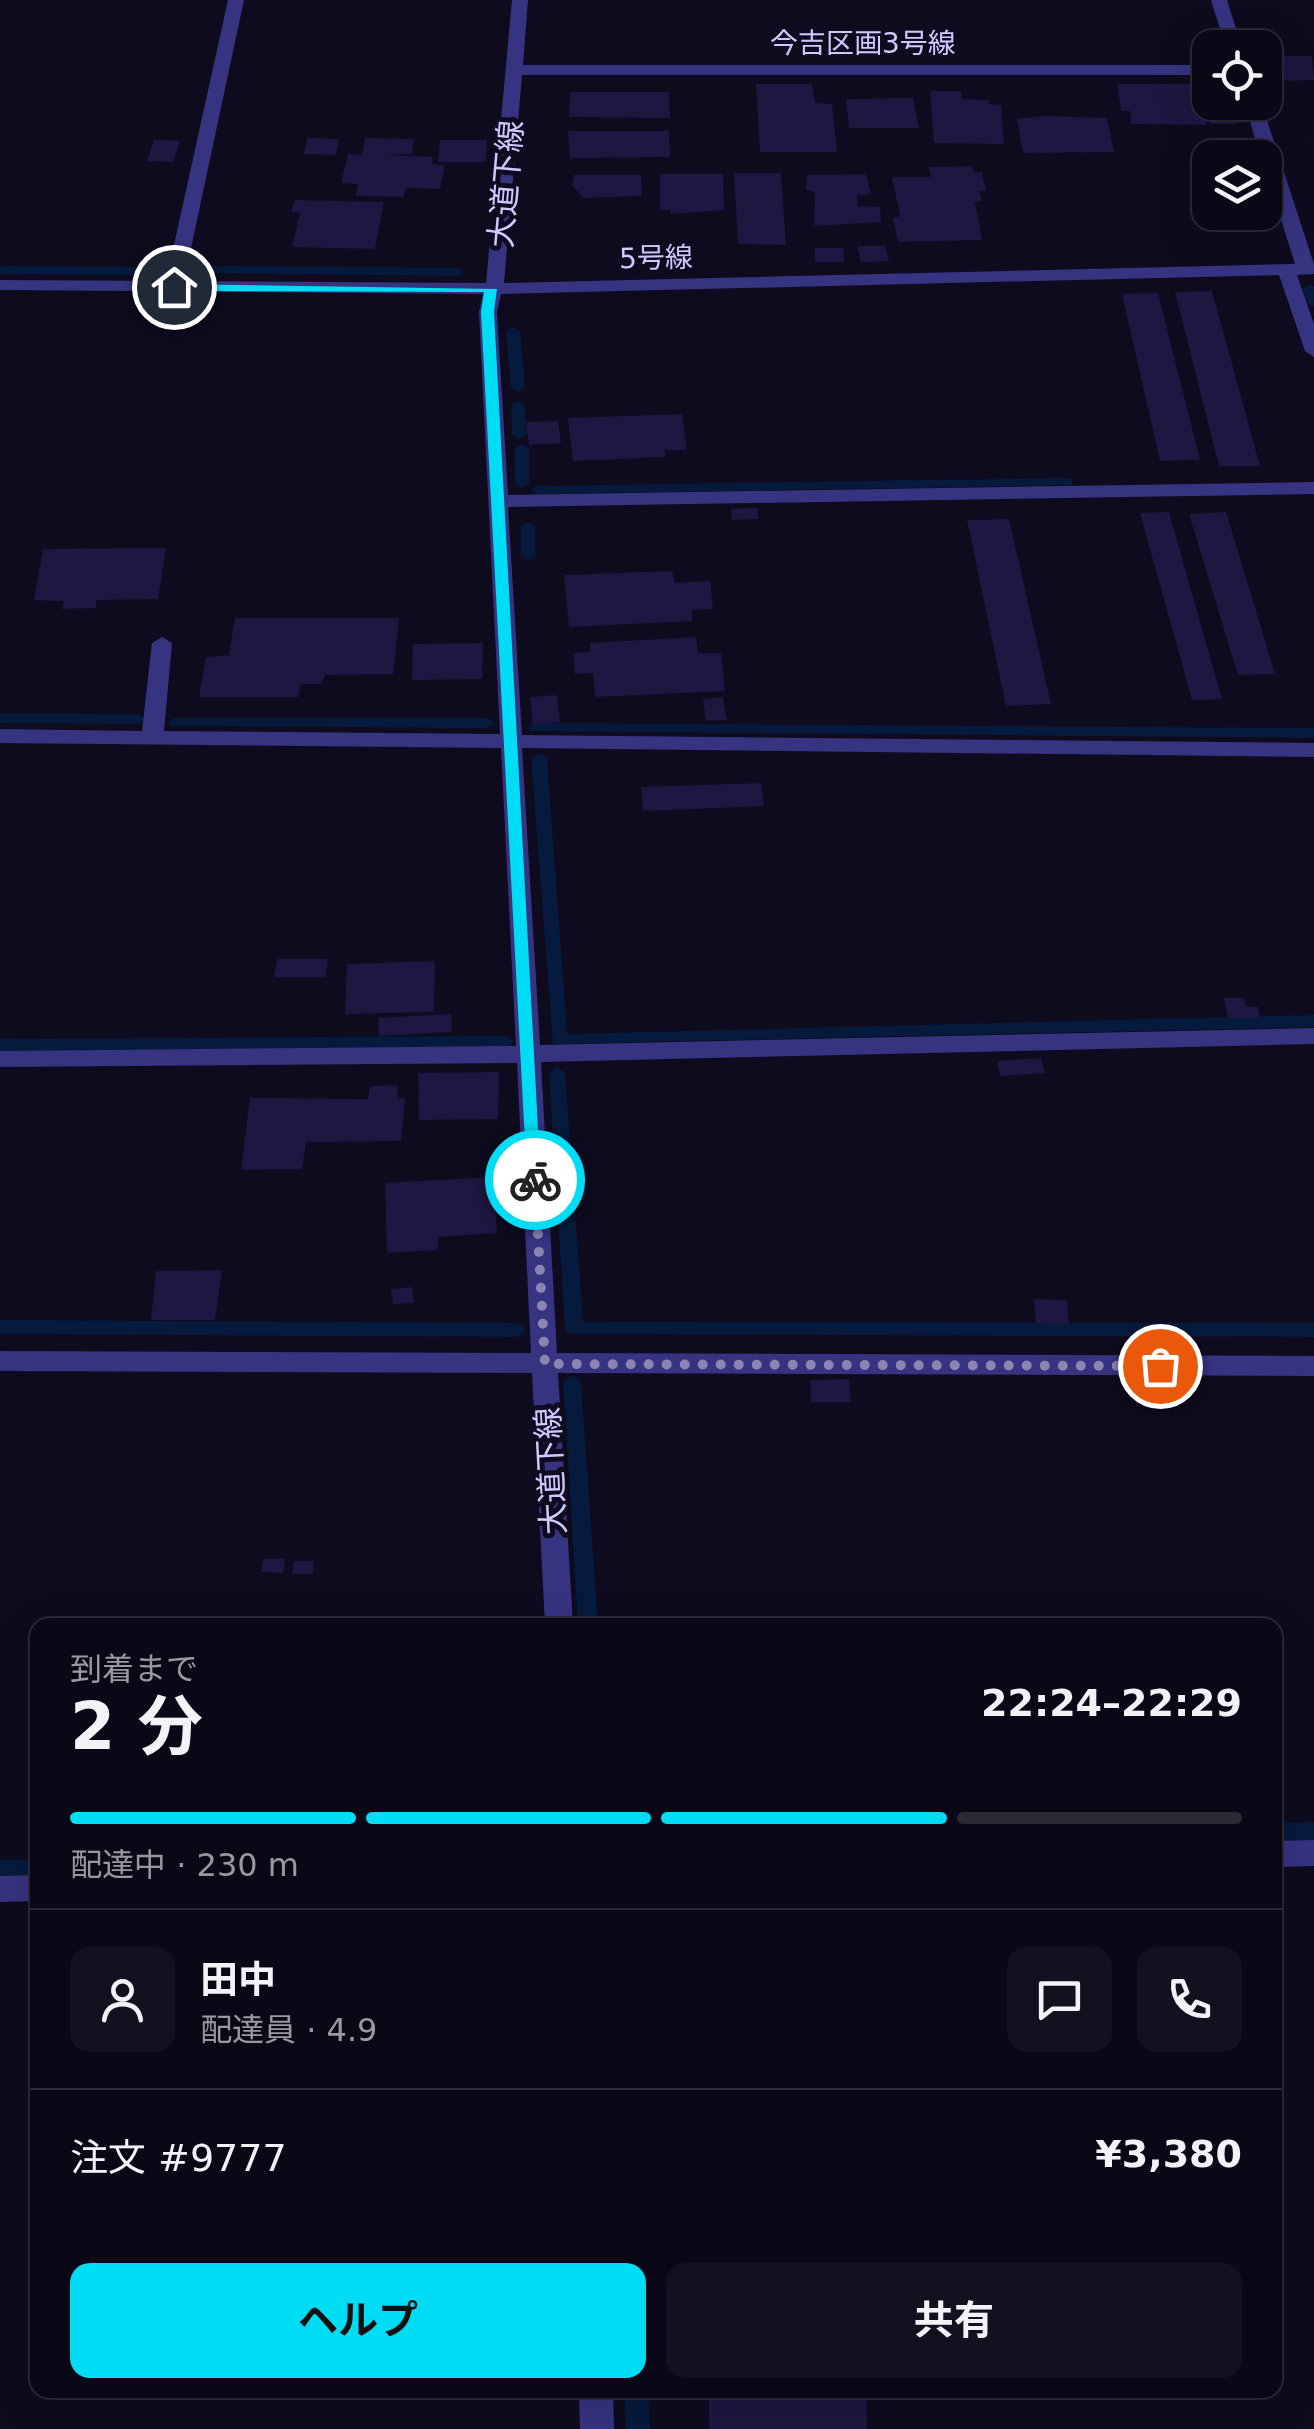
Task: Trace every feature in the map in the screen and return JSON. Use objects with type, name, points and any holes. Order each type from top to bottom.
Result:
[{"type":"street","points":[[174,287],[236,0]]},
{"type":"street","name":"大道下線","points":[[520,0],[499,265],[488,312],[559,1618]]},
{"type":"street","points":[[1220,0],[1229,30]]},
{"type":"street","name":"今吉区画3号線","points":[[515,70],[1192,70]]},
{"type":"street","points":[[1257,120],[1302,269],[1314,351]]},
{"type":"street","name":"5号線","points":[[0,286],[491,289],[1302,269]]},
{"type":"street","points":[[500,500],[1314,488]]},
{"type":"street","points":[[152,738],[162,643]]},
{"type":"street","points":[[0,736],[1314,750]]},
{"type":"street","points":[[0,1059],[529,1054],[1314,1036]]},
{"type":"street","points":[[0,1361],[1314,1366]]},
{"type":"street","points":[[1282,1854],[1314,1853]]},
{"type":"street","points":[[0,1889],[30,1888]]},
{"type":"street","points":[[596,2398],[598,2429]]},
{"type":"building","points":[[1282,56],[1312,56],[1314,80],[1282,81]]},
{"type":"building","points":[[756,84],[812,84],[815,103],[832,104],[837,152],[760,152]]},
{"type":"building","points":[[1117,84],[1192,84],[1192,120],[1206,120],[1207,125],[1131,124],[1130,111],[1121,111]]},
{"type":"building","points":[[930,91],[961,91],[962,99],[989,100],[989,104],[1001,105],[1004,144],[934,143]]},
{"type":"building","points":[[570,92],[669,92],[670,118],[569,117]]},
{"type":"building","points":[[913,98],[919,128],[849,128],[846,99]]},
{"type":"building","points":[[1107,118],[1114,152],[1023,153],[1017,119]]},
{"type":"building","points":[[1210,120],[1237,120],[1238,124],[1211,124]]},
{"type":"building","points":[[568,131],[669,131],[670,157],[570,158]]},
{"type":"building","points":[[307,138],[339,139],[336,155],[304,154]]},
{"type":"building","points":[[365,138],[414,139],[412,154],[384,155],[433,157],[432,164],[445,165],[440,189],[406,188],[403,197],[356,196],[358,184],[341,183],[348,154],[362,155]]},
{"type":"building","points":[[154,140],[180,141],[173,162],[147,161]]},
{"type":"building","points":[[440,140],[487,140],[486,162],[438,162]]},
{"type":"building","points":[[972,166],[974,173],[982,172],[986,191],[979,191],[982,201],[975,202],[982,240],[898,242],[893,218],[900,216],[892,177],[931,177],[929,167]]},
{"type":"building","points":[[734,173],[781,173],[786,245],[738,244]]},
{"type":"building","points":[[660,174],[723,174],[724,210],[671,214],[671,210],[660,210]]},
{"type":"building","points":[[866,174],[871,194],[857,195],[858,206],[880,207],[881,222],[814,226],[815,192],[806,190],[807,175]]},
{"type":"building","points":[[574,175],[641,175],[642,196],[583,198],[572,185]]},
{"type":"building","points":[[295,200],[384,202],[375,249],[292,247],[300,213],[291,212]]},
{"type":"building","points":[[857,246],[885,246],[889,261],[861,262]]},
{"type":"building","points":[[815,248],[843,248],[844,262],[815,262]]},
{"type":"building","points":[[1212,291],[1260,466],[1219,466],[1175,292]]},
{"type":"building","points":[[1158,293],[1200,460],[1160,461],[1122,294]]},
{"type":"building","points":[[682,414],[687,450],[665,450],[665,457],[573,461],[568,418]]},
{"type":"building","points":[[558,421],[561,443],[529,445],[526,422]]},
{"type":"building","points":[[757,508],[759,519],[732,520],[731,509]]},
{"type":"building","points":[[1169,512],[1222,699],[1192,700],[1140,513]]},
{"type":"building","points":[[1226,512],[1275,674],[1238,675],[1189,514]]},
{"type":"building","points":[[1009,519],[1051,704],[1006,706],[967,520]]},
{"type":"building","points":[[166,548],[158,599],[96,600],[96,608],[62,609],[64,601],[34,600],[43,549]]},
{"type":"building","points":[[672,571],[675,583],[710,581],[713,609],[692,610],[692,621],[569,627],[564,575]]},
{"type":"building","points":[[235,618],[399,618],[393,674],[325,675],[321,684],[301,684],[298,697],[199,697],[206,657],[229,655]]},
{"type":"building","points":[[696,637],[698,653],[721,653],[725,691],[595,697],[593,673],[575,674],[573,653],[590,652],[590,643]]},
{"type":"building","points":[[483,643],[482,679],[412,680],[413,644]]},
{"type":"building","points":[[557,695],[560,722],[533,725],[530,697]]},
{"type":"building","points":[[723,697],[727,720],[706,721],[703,699]]},
{"type":"building","points":[[761,783],[764,806],[643,811],[641,787]]},
{"type":"building","points":[[277,959],[328,959],[326,977],[274,977]]},
{"type":"building","points":[[435,961],[434,1012],[345,1014],[347,964]]},
{"type":"building","points":[[1224,998],[1244,998],[1246,1007],[1258,1007],[1260,1018],[1228,1018]]},
{"type":"building","points":[[451,1014],[452,1032],[379,1036],[378,1018]]},
{"type":"building","points":[[1041,1058],[1045,1073],[1000,1076],[997,1061]]},
{"type":"building","points":[[499,1072],[498,1119],[419,1120],[418,1073]]},
{"type":"building","points":[[397,1085],[398,1098],[405,1099],[401,1141],[306,1142],[302,1169],[241,1170],[250,1098],[368,1099],[370,1086]]},
{"type":"building","points":[[493,1177],[497,1233],[438,1237],[438,1250],[387,1253],[385,1183]]},
{"type":"building","points":[[222,1270],[215,1320],[151,1320],[156,1271]]},
{"type":"building","points":[[412,1287],[414,1303],[393,1304],[391,1289]]},
{"type":"building","points":[[1034,1299],[1067,1300],[1069,1325],[1036,1324]]},
{"type":"building","points":[[849,1379],[851,1402],[811,1402],[810,1380]]},
{"type":"building","points":[[263,1559],[285,1559],[283,1573],[261,1572]]},
{"type":"building","points":[[294,1561],[314,1561],[313,1574],[292,1574]]},
{"type":"building","points":[[709,2398],[866,2398],[867,2429],[709,2429]]},
{"type":"waterway","points":[[0,270],[140,271]]},
{"type":"waterway","points":[[210,270],[458,272]]},
{"type":"waterway","points":[[1309,288],[1314,303]]},
{"type":"waterway","points":[[512,303],[513,317]]},
{"type":"waterway","points":[[513,331],[518,388]]},
{"type":"waterway","points":[[518,405],[519,435]]},
{"type":"waterway","points":[[522,448],[522,484]]},
{"type":"waterway","points":[[537,490],[1067,482]]},
{"type":"waterway","points":[[528,526],[528,556]]},
{"type":"waterway","points":[[0,718],[139,719]]},
{"type":"waterway","points":[[176,723],[487,723]]},
{"type":"waterway","points":[[536,728],[1314,733]]},
{"type":"waterway","points":[[539,758],[559,1040],[1314,1021]]},
{"type":"waterway","points":[[0,1045],[506,1042]]},
{"type":"waterway","points":[[557,1073],[574,1329],[1314,1330]]},
{"type":"waterway","points":[[0,1327],[516,1330]]},
{"type":"waterway","points":[[572,1383],[588,1618]]},
{"type":"waterway","points":[[1282,1832],[1314,1831]]},
{"type":"waterway","points":[[0,1869],[30,1868]]},
{"type":"waterway","points":[[636,2398],[638,2429]]},
{"type":"way so far","points":[[535,1180],[545,1364],[1160,1366]]},
{"type":"route","points":[[174,287],[491,289],[488,312],[535,1180]]}]
